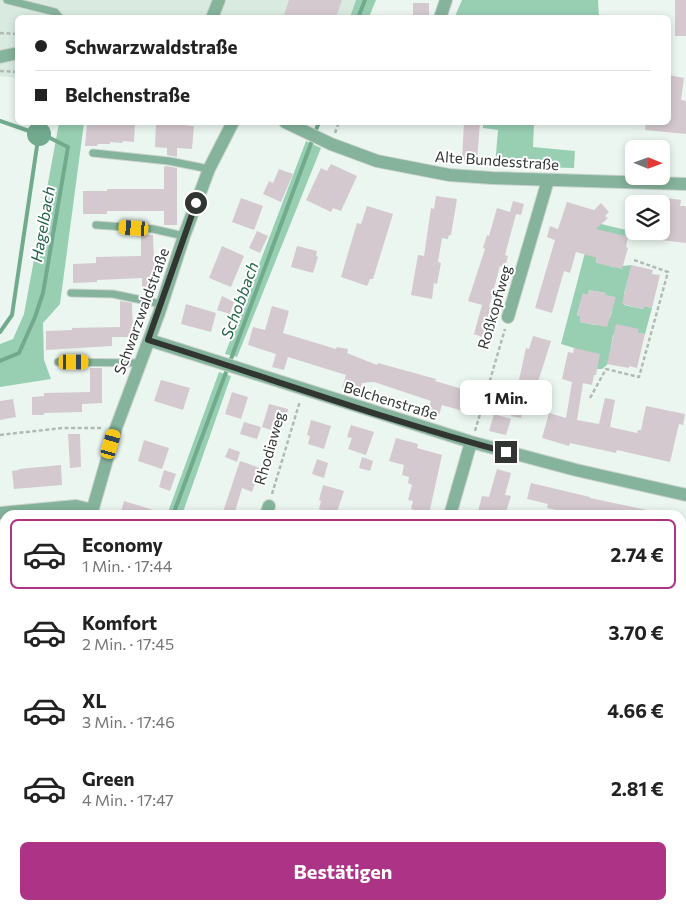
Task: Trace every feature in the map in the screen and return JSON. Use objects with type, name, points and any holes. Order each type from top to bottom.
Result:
[{"type":"street","points":[[213,15],[219,0]]},
{"type":"street","points":[[441,15],[446,0]]},
{"type":"street","points":[[0,48],[15,51]]},
{"type":"street","points":[[0,57],[15,53]]},
{"type":"street","name":"Schwarzwaldstraße","points":[[93,510],[116,428],[162,304],[184,236],[209,169],[231,125]]},
{"type":"street","name":"Alte Bundesstraße","points":[[291,125],[324,141],[377,161],[449,175],[686,184]]},
{"type":"street","name":"Roßkopfweg","points":[[508,317],[548,180]]},
{"type":"street","name":"Belchenstraße","points":[[148,340],[471,442],[576,470],[686,495]]},
{"type":"street","points":[[451,510],[471,442]]},
{"type":"street","points":[[25,510],[76,506],[85,510]]},
{"type":"lane","points":[[7,0],[55,12],[58,15]]},
{"type":"lane","points":[[93,153],[169,161],[209,169]]},
{"type":"lane","points":[[96,225],[153,229],[184,236]]},
{"type":"lane","points":[[71,293],[113,294],[162,304]]},
{"type":"lane","points":[[58,362],[139,363]]},
{"type":"path","points":[[0,33],[15,34]]},
{"type":"path","points":[[0,71],[15,72]]},
{"type":"path","points":[[590,398],[606,369],[639,377],[668,272],[634,260]]},
{"type":"path","name":"Roßkopfweg","points":[[471,442],[508,317]]},
{"type":"path","name":"Rhodiaweg","points":[[268,510],[303,390]]},
{"type":"path","points":[[0,435],[62,428],[116,428]]},
{"type":"shaded area","points":[[0,0],[356,0],[351,15],[15,15],[15,78],[0,76]]},
{"type":"shaded area","points":[[356,0],[376,0],[370,15],[351,15]]},
{"type":"shaded area","points":[[462,0],[598,0],[599,15],[456,15]]},
{"type":"shaded area","points":[[32,125],[46,125],[50,130],[50,138],[43,145],[35,145],[28,138],[28,130]]},
{"type":"shaded area","points":[[59,125],[84,125],[60,304],[43,323],[44,360],[51,379],[0,387],[0,344],[13,339],[24,314]]},
{"type":"shaded area","points":[[483,125],[534,125],[533,147],[575,151],[574,168],[495,166],[498,130],[483,128]]},
{"type":"shaded area","points":[[306,141],[321,148],[237,357],[225,354]]},
{"type":"shaded area","points":[[593,222],[625,230],[625,236],[602,231],[596,262],[613,267],[632,265],[624,294],[626,295],[624,305],[643,309],[644,306],[652,308],[645,334],[613,335],[608,364],[602,369],[597,369],[574,348],[561,344]],"holes":[[[589,290],[605,293],[612,311],[610,318],[595,325],[580,322],[580,316],[577,315],[583,294],[588,295]]]},
{"type":"shaded area","points":[[219,372],[231,376],[184,510],[169,510]]},
{"type":"building","points":[[289,0],[342,0],[337,15],[284,15]]},
{"type":"building","points":[[675,0],[686,0],[686,36],[675,36]]},
{"type":"building","points":[[413,3],[429,3],[429,15],[413,15]]},
{"type":"building","points":[[671,75],[684,78],[681,100],[686,101],[686,134],[645,130],[646,125],[671,125]]},
{"type":"building","points":[[87,125],[135,125],[134,142],[110,142],[110,144],[85,146]]},
{"type":"building","points":[[156,125],[194,126],[192,149],[177,148],[177,157],[167,155],[167,148],[155,147]]},
{"type":"building","points":[[464,125],[480,125],[477,161],[462,160]]},
{"type":"building","points":[[331,164],[357,176],[341,211],[333,208],[331,212],[306,200],[321,168],[327,171]]},
{"type":"building","points":[[164,167],[177,168],[177,225],[164,225],[164,211],[107,211],[107,214],[83,214],[83,191],[164,189]]},
{"type":"building","points":[[279,169],[293,174],[281,202],[263,194],[269,181],[273,183]]},
{"type":"building","points":[[436,196],[457,199],[451,235],[449,235],[448,239],[442,238],[438,262],[441,263],[437,284],[434,283],[432,299],[411,295],[418,255],[424,256],[431,208],[434,209]]},
{"type":"building","points":[[241,198],[263,206],[254,230],[232,222]]},
{"type":"building","points":[[670,199],[681,200],[680,206],[686,206],[686,243],[661,240],[670,240]]},
{"type":"building","points":[[513,201],[524,204],[521,215],[516,214],[505,255],[508,256],[505,267],[500,266],[489,307],[468,301],[485,249],[483,248],[487,235],[489,236],[497,208],[510,212]]},
{"type":"building","points":[[567,202],[594,210],[601,203],[609,212],[605,216],[608,218],[596,229],[625,236],[625,240],[627,240],[626,247],[628,248],[622,269],[596,263],[597,258],[576,252],[570,273],[564,271],[552,313],[535,308],[555,240],[547,237],[550,226],[558,229]]},
{"type":"building","points":[[367,206],[393,214],[373,279],[370,279],[367,286],[341,277],[357,223],[361,224]]},
{"type":"building","points":[[257,231],[268,236],[260,253],[249,248]]},
{"type":"building","points":[[141,234],[153,235],[155,289],[142,289],[142,278],[73,283],[73,264],[96,263],[96,257],[141,256]]},
{"type":"building","points":[[222,246],[244,256],[231,287],[209,278]]},
{"type":"building","points":[[297,246],[317,251],[316,256],[318,257],[313,273],[291,267]]},
{"type":"building","points":[[631,265],[653,270],[652,274],[660,275],[652,308],[644,306],[643,309],[622,304]]},
{"type":"building","points":[[589,290],[616,297],[607,327],[580,322],[580,316],[577,316],[583,293],[588,295]]},
{"type":"building","points":[[222,296],[234,302],[230,314],[217,310]]},
{"type":"building","points":[[120,301],[132,303],[133,337],[112,337],[112,346],[46,350],[46,331],[72,330],[72,328],[120,327]]},
{"type":"building","points":[[186,304],[216,313],[211,332],[181,324]]},
{"type":"building","points":[[482,305],[493,308],[485,338],[474,334]]},
{"type":"building","points":[[272,306],[289,311],[283,333],[336,349],[337,347],[348,349],[347,353],[377,365],[378,363],[436,379],[435,381],[476,393],[470,413],[442,405],[439,415],[428,412],[431,401],[374,382],[362,383],[359,393],[342,388],[346,375],[288,357],[284,370],[272,367],[276,354],[248,345],[253,327],[265,330]]},
{"type":"building","points":[[616,324],[639,329],[638,333],[645,334],[637,368],[607,364]]},
{"type":"building","points":[[533,336],[551,341],[537,385],[519,380],[526,348],[529,349]]},
{"type":"building","points":[[574,348],[600,354],[592,385],[583,383],[577,420],[599,424],[605,398],[615,400],[610,427],[637,433],[638,430],[641,430],[646,406],[685,414],[683,425],[679,424],[670,462],[617,450],[616,453],[570,443],[569,446],[542,438],[549,413],[566,418],[572,382],[562,379],[568,352],[573,353]]},
{"type":"building","points":[[90,368],[102,368],[102,403],[82,404],[82,412],[32,415],[32,397],[44,396],[44,393],[90,392]]},
{"type":"building","points":[[161,380],[190,388],[183,410],[154,401]]},
{"type":"building","points":[[534,387],[546,391],[541,407],[530,403]]},
{"type":"building","points":[[232,392],[248,397],[241,419],[225,414]]},
{"type":"building","points":[[13,399],[16,417],[0,420],[0,401]]},
{"type":"building","points":[[515,400],[525,403],[521,418],[511,416]]},
{"type":"building","points":[[269,404],[288,409],[280,433],[262,427]]},
{"type":"building","points":[[494,414],[511,419],[506,435],[489,431]]},
{"type":"building","points":[[311,420],[331,426],[324,449],[308,444],[310,436],[307,435]]},
{"type":"building","points":[[244,422],[261,427],[257,439],[240,434]]},
{"type":"building","points":[[351,425],[374,432],[366,455],[348,449],[352,438],[347,437]]},
{"type":"building","points":[[68,434],[80,434],[81,467],[70,468]]},
{"type":"building","points":[[396,438],[418,444],[417,448],[442,455],[430,510],[411,509],[413,501],[408,500],[412,485],[408,483],[409,477],[402,475],[404,465],[389,461]]},
{"type":"building","points":[[144,440],[169,448],[162,469],[138,461]]},
{"type":"building","points":[[229,448],[240,452],[237,462],[225,457]]},
{"type":"building","points":[[362,457],[373,461],[370,471],[359,468]]},
{"type":"building","points":[[317,459],[328,463],[324,478],[312,474]]},
{"type":"building","points":[[240,461],[260,468],[252,492],[242,488],[235,510],[224,510]]},
{"type":"building","points":[[61,465],[62,485],[14,489],[12,471]]},
{"type":"building","points":[[497,469],[511,473],[505,495],[511,496],[507,510],[478,510],[482,496],[489,497]]},
{"type":"building","points":[[164,470],[176,474],[170,491],[159,487]]},
{"type":"building","points":[[531,483],[647,510],[556,510],[547,508],[548,504],[527,499]]},
{"type":"building","points":[[323,485],[344,491],[338,510],[319,509],[321,501],[319,500]]},
{"type":"building","points":[[124,501],[153,510],[121,510]]},
{"type":"waterway","name":"Schobbach","points":[[359,15],[365,0]]},
{"type":"waterway","name":"Hagelbach","points":[[0,121],[32,132]]},
{"type":"waterway","name":"Schobbach","points":[[175,510],[318,125]]},
{"type":"waterway","name":"Hagelbach","points":[[0,361],[19,353],[43,293],[68,147],[46,136]]},
{"type":"waterway","points":[[0,332],[12,315],[37,146]]},
{"type":"route","points":[[196,203],[148,340],[506,452]]}]
